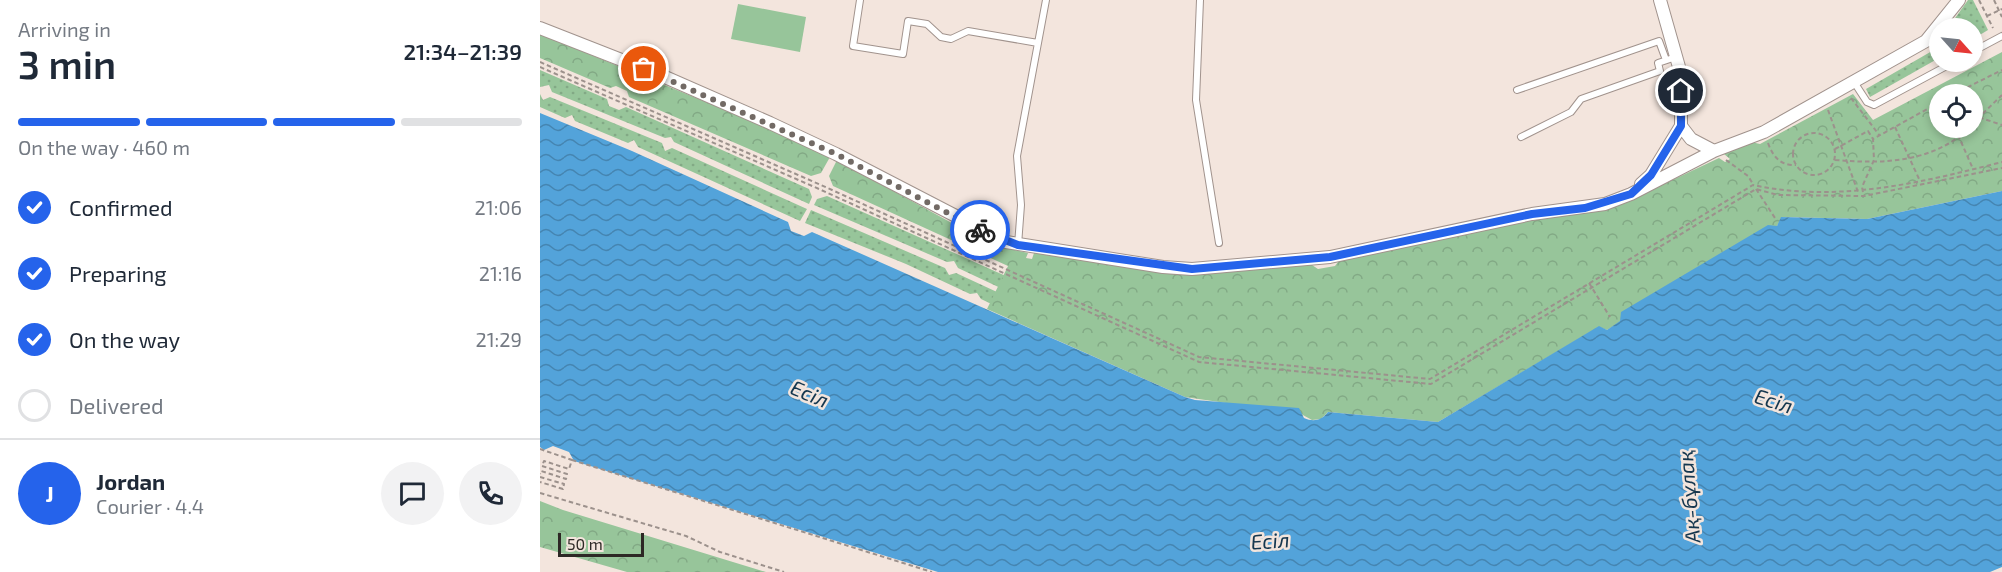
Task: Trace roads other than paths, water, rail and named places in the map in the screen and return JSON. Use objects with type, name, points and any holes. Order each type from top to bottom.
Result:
[{"type":"street","points":[[1631,194],[1651,175],[1681,126],[1681,74],[1671,59],[1660,0]]},
{"type":"street","points":[[540,28],[665,77],[770,123],[873,173],[994,237],[1018,245],[1163,267],[1225,267],[1330,257],[1532,214],[1585,208],[1631,194],[1714,151],[1764,132],[1926,41],[1959,0]]},
{"type":"street","points":[[1681,126],[1691,139],[1714,151]]},
{"type":"lane","points":[[861,0],[853,46],[903,54],[908,21],[927,24],[941,37],[951,39],[968,31],[1038,43]]},
{"type":"lane","points":[[1018,245],[1021,205],[1017,156],[1047,0]]},
{"type":"lane","points":[[1200,0],[1196,100],[1220,243]]},
{"type":"lane","points":[[1983,46],[2002,36]]},
{"type":"lane","points":[[1517,90],[1659,41],[1671,59],[1658,63],[1660,71],[1581,99],[1571,112],[1521,137]]},
{"type":"lane","points":[[1854,82],[1868,102],[1874,105],[1935,72]]},
{"type":"water","points":[[540,113],[632,151],[788,222],[791,231],[804,236],[812,232],[1185,397],[1195,400],[1299,408],[1304,418],[1311,420],[1320,419],[1328,412],[1438,422],[1599,326],[1607,330],[1620,321],[1621,312],[1768,225],[1777,226],[1781,217],[1867,219],[2002,191],[2002,567],[1990,572],[938,572],[574,461],[569,452],[553,446],[544,450],[540,447]]},
{"type":"water label","name":"Есіл","points":[[810,393]]},
{"type":"water label","name":"Есіл","points":[[1774,400]]},
{"type":"water label","name":"Ақ-бұлақ","points":[[1688,497]]},
{"type":"water label","name":"Есіл","points":[[1270,540]]}]
